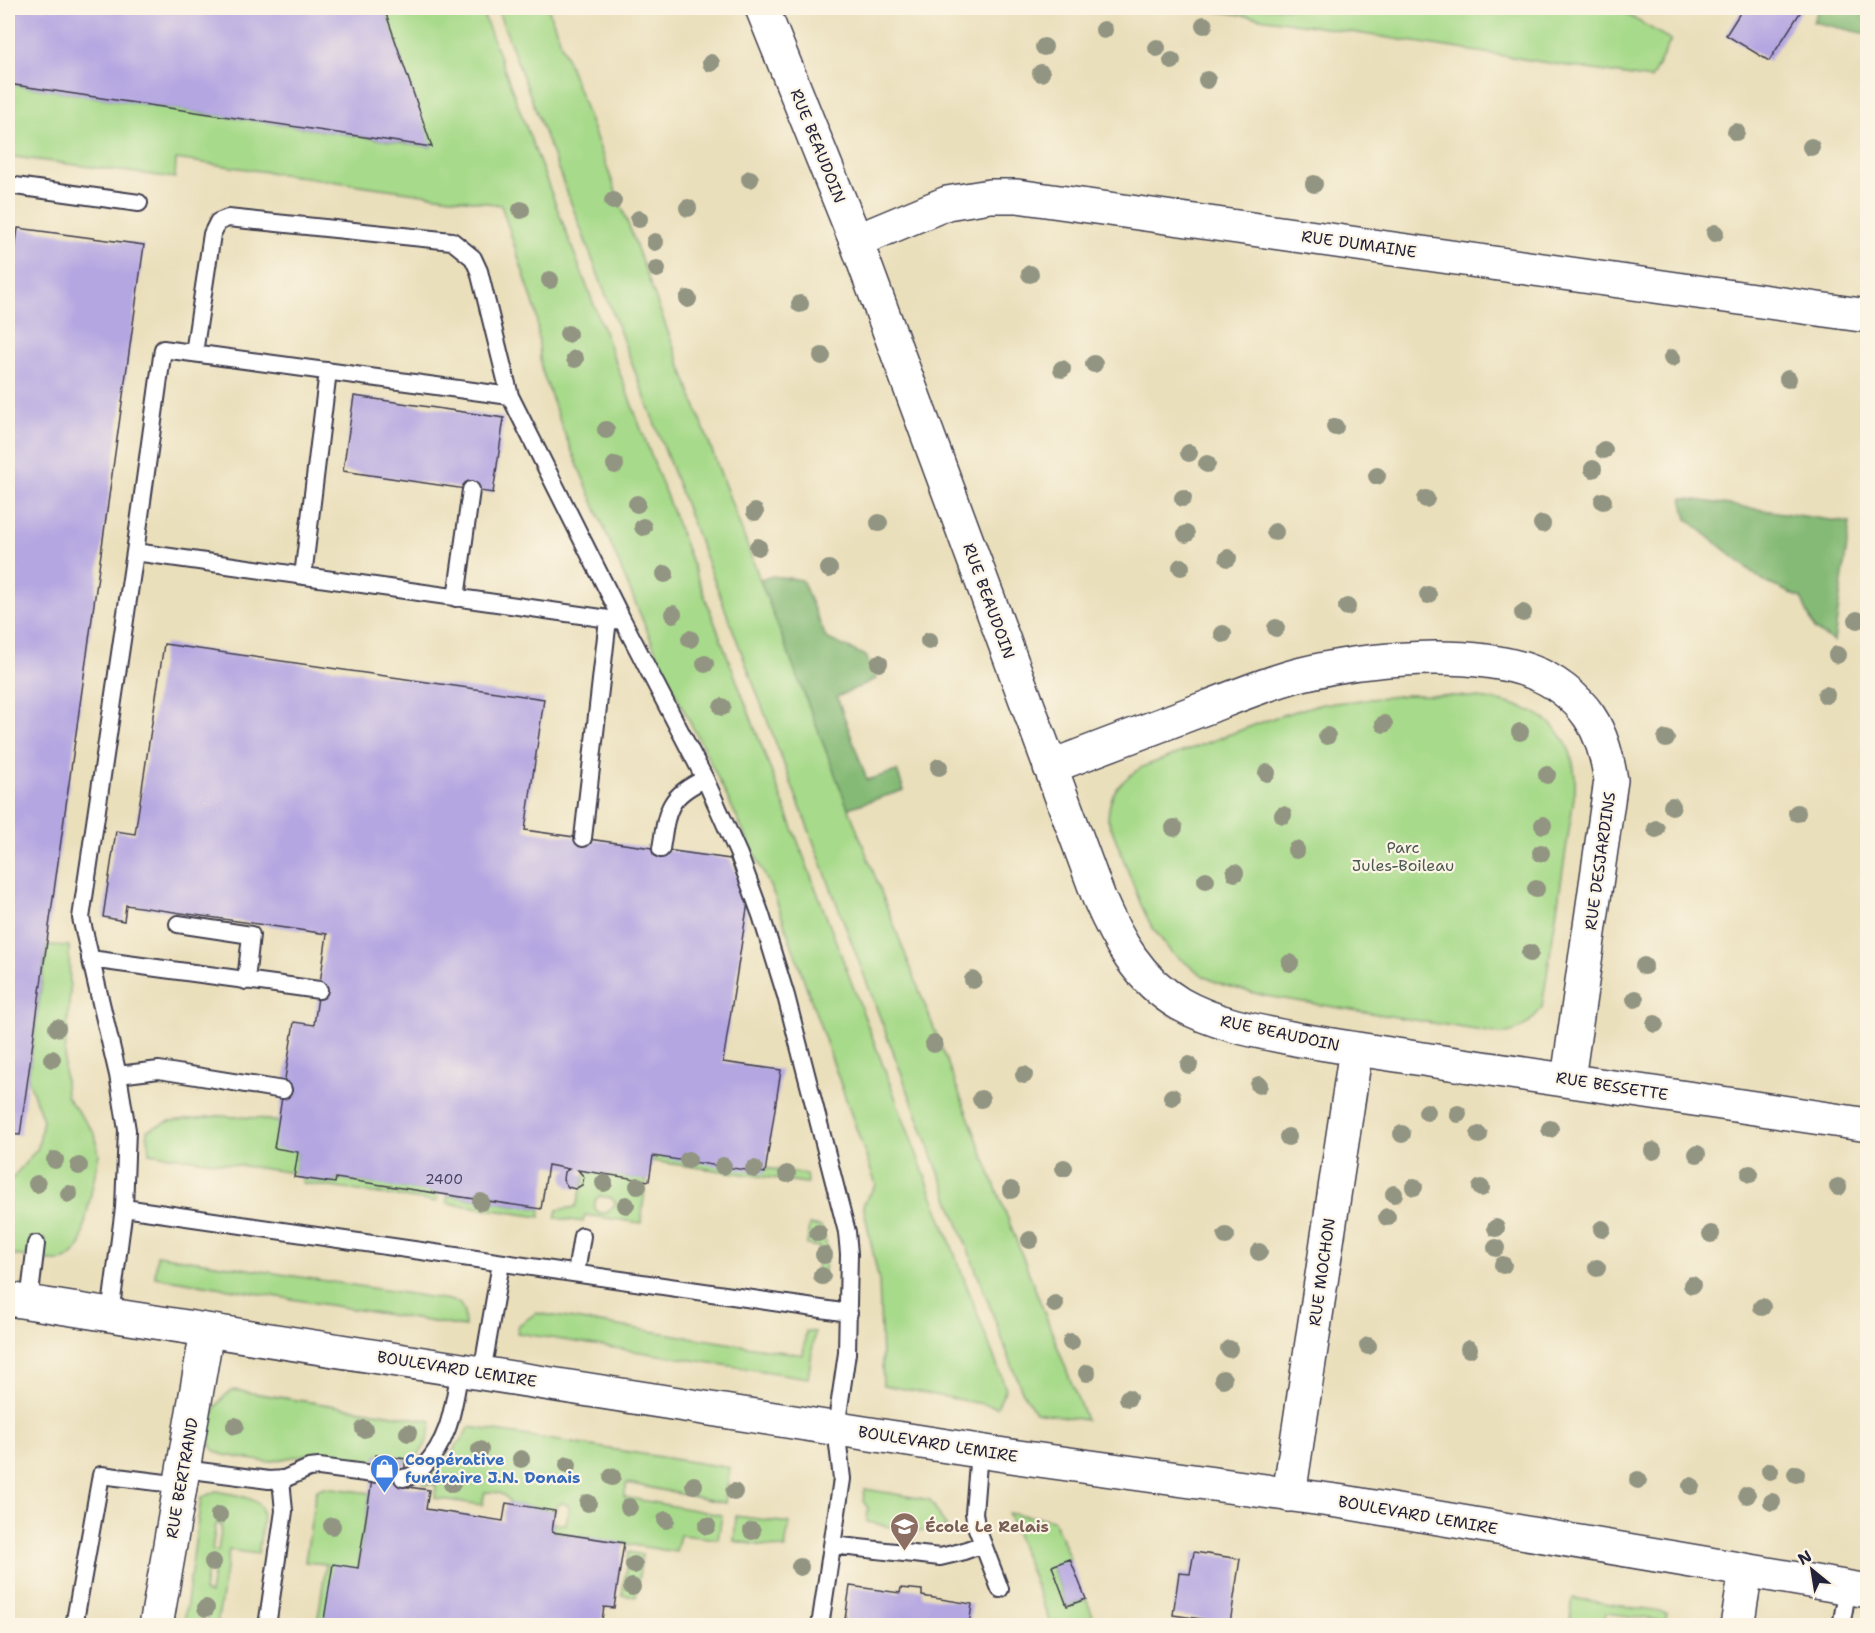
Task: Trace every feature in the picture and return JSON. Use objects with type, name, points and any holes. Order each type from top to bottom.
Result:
[{"type":"street","name":"RUE BEAUDOIN","points":[[762,8],[856,241],[1099,898],[1118,940],[1131,959],[1163,992],[1179,1004],[1216,1020],[1268,1034],[1356,1049]]},
{"type":"street","name":"RUE DUMAINE","points":[[856,241],[947,203],[990,196],[1017,196],[1868,316]]},
{"type":"street","name":"RUE DESJARDINS","points":[[1050,767],[1274,682],[1335,667],[1406,659],[1466,660],[1509,666],[1532,672],[1553,682],[1576,701],[1590,717],[1606,755],[1611,780],[1568,1079]]},
{"type":"street","name":"RUE BESSETTE","points":[[1356,1049],[1868,1125]]},
{"type":"street","name":"RUE MOCHON","points":[[1289,1495],[1356,1049]]},
{"type":"street","name":"BOULEVARD LEMIRE","points":[[18,1300],[979,1451],[1344,1502],[1858,1589]]},
{"type":"street","name":"RUE BERTRAND","points":[[156,1626],[207,1330]]},
{"type":"street","points":[[1737,1626],[1746,1571]]},
{"type":"lane","points":[[8,185],[138,203]]},
{"type":"lane","points":[[194,353],[212,234],[218,222],[228,218],[452,241],[473,258],[479,271],[510,396],[615,620],[705,779],[739,855],[758,905],[786,996],[847,1232],[849,1254],[847,1353],[836,1428],[842,1479],[820,1626]]},
{"type":"lane","points":[[110,1315],[124,1208],[127,1142],[118,1075],[81,918],[163,349],[510,396]]},
{"type":"lane","points":[[303,576],[328,371]]},
{"type":"lane","points":[[456,598],[471,490]]},
{"type":"lane","points":[[135,552],[615,620]]},
{"type":"lane","points":[[583,838],[615,620]]},
{"type":"lane","points":[[661,849],[666,817],[671,805],[687,787],[705,779]]},
{"type":"lane","points":[[178,924],[251,935],[246,981]]},
{"type":"lane","points":[[90,959],[319,990]]},
{"type":"lane","points":[[118,1075],[159,1070],[283,1090]]},
{"type":"lane","points":[[124,1208],[849,1313]]},
{"type":"lane","points":[[576,1273],[582,1236]]},
{"type":"lane","points":[[18,1300],[36,1244]]},
{"type":"lane","points":[[403,1478],[420,1470],[439,1448],[445,1437],[471,1371],[501,1263]]},
{"type":"lane","points":[[979,1451],[974,1514],[1000,1590]]},
{"type":"lane","points":[[74,1626],[101,1475],[269,1480],[281,1479],[309,1468],[319,1467],[373,1474]]},
{"type":"lane","points":[[267,1626],[284,1511],[281,1479]]},
{"type":"lane","points":[[832,1545],[940,1557],[983,1544]]},
{"type":"lane","points":[[1841,1626],[1858,1589]]},
{"type":"green space","points":[[384,8],[481,8],[1006,1389],[997,1407],[883,1385],[879,1281],[863,1205],[876,1185],[775,897],[666,676],[563,430],[541,368],[536,311],[501,205],[176,159],[175,178],[8,156],[8,84],[431,147]]},
{"type":"green space","points":[[497,8],[548,8],[760,580],[1086,1420],[1035,1412],[1021,1389]]},
{"type":"green space","points":[[1197,8],[1616,8],[1671,40],[1651,79]]},
{"type":"green space","points":[[1819,8],[1867,8],[1867,34],[1813,22]]},
{"type":"green space","points":[[1682,498],[1850,523],[1834,642],[1815,630],[1801,598],[1763,581],[1687,519]]},
{"type":"green space","points":[[772,576],[802,580],[826,638],[866,656],[876,679],[837,697],[867,780],[897,771],[904,790],[848,808],[760,580]]},
{"type":"green space","name":"Parc Jules-Boileau","points":[[1407,695],[1493,700],[1520,707],[1543,718],[1561,735],[1572,759],[1575,791],[1542,1007],[1534,1018],[1514,1031],[1501,1034],[1266,996],[1223,985],[1205,977],[1171,952],[1152,927],[1141,905],[1108,819],[1113,794],[1122,782],[1142,767],[1276,717],[1316,705]]},
{"type":"green space","points":[[47,945],[69,946],[70,993],[64,1067],[66,1096],[95,1134],[99,1154],[81,1243],[70,1258],[61,1261],[42,1260],[45,1239],[31,1237],[27,1257],[8,1254],[9,1182],[38,1148],[43,1120],[28,1079]]},
{"type":"green space","points":[[218,1116],[259,1118],[278,1122],[298,1152],[295,1173],[149,1153],[147,1130],[170,1121]]},
{"type":"green space","points":[[653,1156],[806,1174],[807,1183],[652,1161]]},
{"type":"green space","points":[[586,1171],[646,1180],[641,1223],[585,1215],[583,1222],[555,1218],[557,1210],[575,1207]],"holes":[[[599,1196],[611,1198],[616,1203],[607,1213],[600,1213],[595,1209],[595,1201]]]},
{"type":"green space","points":[[302,1178],[335,1183],[336,1178],[438,1193],[437,1202],[302,1183]]},
{"type":"green space","points":[[448,1195],[541,1209],[540,1217],[447,1203]]},
{"type":"green space","points":[[809,1225],[821,1227],[828,1250],[821,1284],[816,1283],[819,1247],[807,1245]]},
{"type":"green space","points":[[157,1255],[449,1300],[459,1303],[464,1311],[465,1327],[155,1277]]},
{"type":"green space","points":[[536,1313],[803,1355],[806,1331],[815,1332],[808,1378],[517,1333],[519,1325]]},
{"type":"green space","points":[[233,1390],[432,1421],[421,1451],[405,1464],[406,1459],[377,1455],[375,1461],[314,1453],[267,1462],[224,1455],[213,1450],[209,1433],[212,1417],[220,1401]]},
{"type":"green space","points":[[470,1427],[730,1468],[725,1503],[627,1483],[624,1497],[722,1515],[718,1539],[680,1535],[676,1552],[552,1532],[553,1523],[566,1524],[569,1509],[568,1505],[563,1503],[558,1505],[555,1511],[510,1504],[506,1497],[493,1492],[485,1492],[482,1505],[435,1498],[436,1485],[423,1484],[446,1460]]},
{"type":"green space","points":[[324,1487],[370,1493],[358,1568],[323,1625],[317,1625],[326,1564],[305,1562],[315,1497],[317,1490]]},
{"type":"green space","points":[[865,1489],[930,1500],[947,1528],[916,1532],[867,1522],[868,1508],[863,1501]]},
{"type":"green space","points":[[216,1491],[255,1501],[262,1513],[261,1536],[258,1554],[229,1550],[217,1625],[207,1625],[208,1614],[203,1613],[200,1625],[184,1625],[201,1498]],"holes":[[[216,1524],[222,1524],[218,1551],[212,1550]],[[208,1565],[214,1567],[210,1594],[204,1592]]]},
{"type":"green space","points":[[1008,1513],[1054,1520],[1070,1559],[1052,1567],[1067,1606],[1086,1599],[1097,1625],[1051,1625]]},
{"type":"green space","points":[[736,1516],[789,1523],[785,1549],[734,1541]]},
{"type":"green space","points":[[629,1552],[642,1555],[636,1597],[622,1595]]},
{"type":"green space","points":[[1573,1598],[1667,1613],[1665,1621],[1606,1613],[1603,1625],[1569,1625]]},
{"type":"building","points":[[8,8],[384,8],[432,147],[8,84]]},
{"type":"building","points":[[1743,8],[1803,8],[1769,61],[1726,35]]},
{"type":"building","points":[[18,228],[144,245],[20,1135],[8,1134],[8,301]]},
{"type":"building","points":[[354,396],[504,418],[493,493],[343,471]]},
{"type":"building","points":[[164,644],[544,699],[525,830],[730,859],[748,902],[723,1062],[781,1070],[765,1173],[653,1156],[649,1181],[578,1170],[584,1177],[582,1185],[575,1189],[568,1187],[563,1180],[564,1172],[569,1169],[548,1165],[541,1209],[336,1178],[335,1183],[294,1177],[298,1152],[274,1148],[294,1022],[314,1025],[327,934],[126,905],[124,921],[103,917],[116,831],[135,834]]},
{"type":"building","points":[[376,1455],[406,1459],[402,1486],[429,1490],[426,1509],[503,1521],[506,1503],[555,1511],[552,1532],[624,1543],[614,1608],[604,1607],[601,1626],[323,1626],[333,1564],[358,1568]]},
{"type":"building","points":[[1194,1552],[1240,1559],[1230,1623],[1173,1615],[1179,1573],[1190,1574]]},
{"type":"building","points":[[1070,1559],[1086,1599],[1067,1606],[1052,1566]]},
{"type":"building","points":[[850,1586],[900,1593],[901,1588],[922,1590],[922,1596],[972,1604],[969,1626],[844,1626]]},
{"type":"place","name":"Coopérative funéraire J.N. Donais","points":[[384,1494]]},
{"type":"place","name":"École Le Relais","points":[[904,1552]]}]
